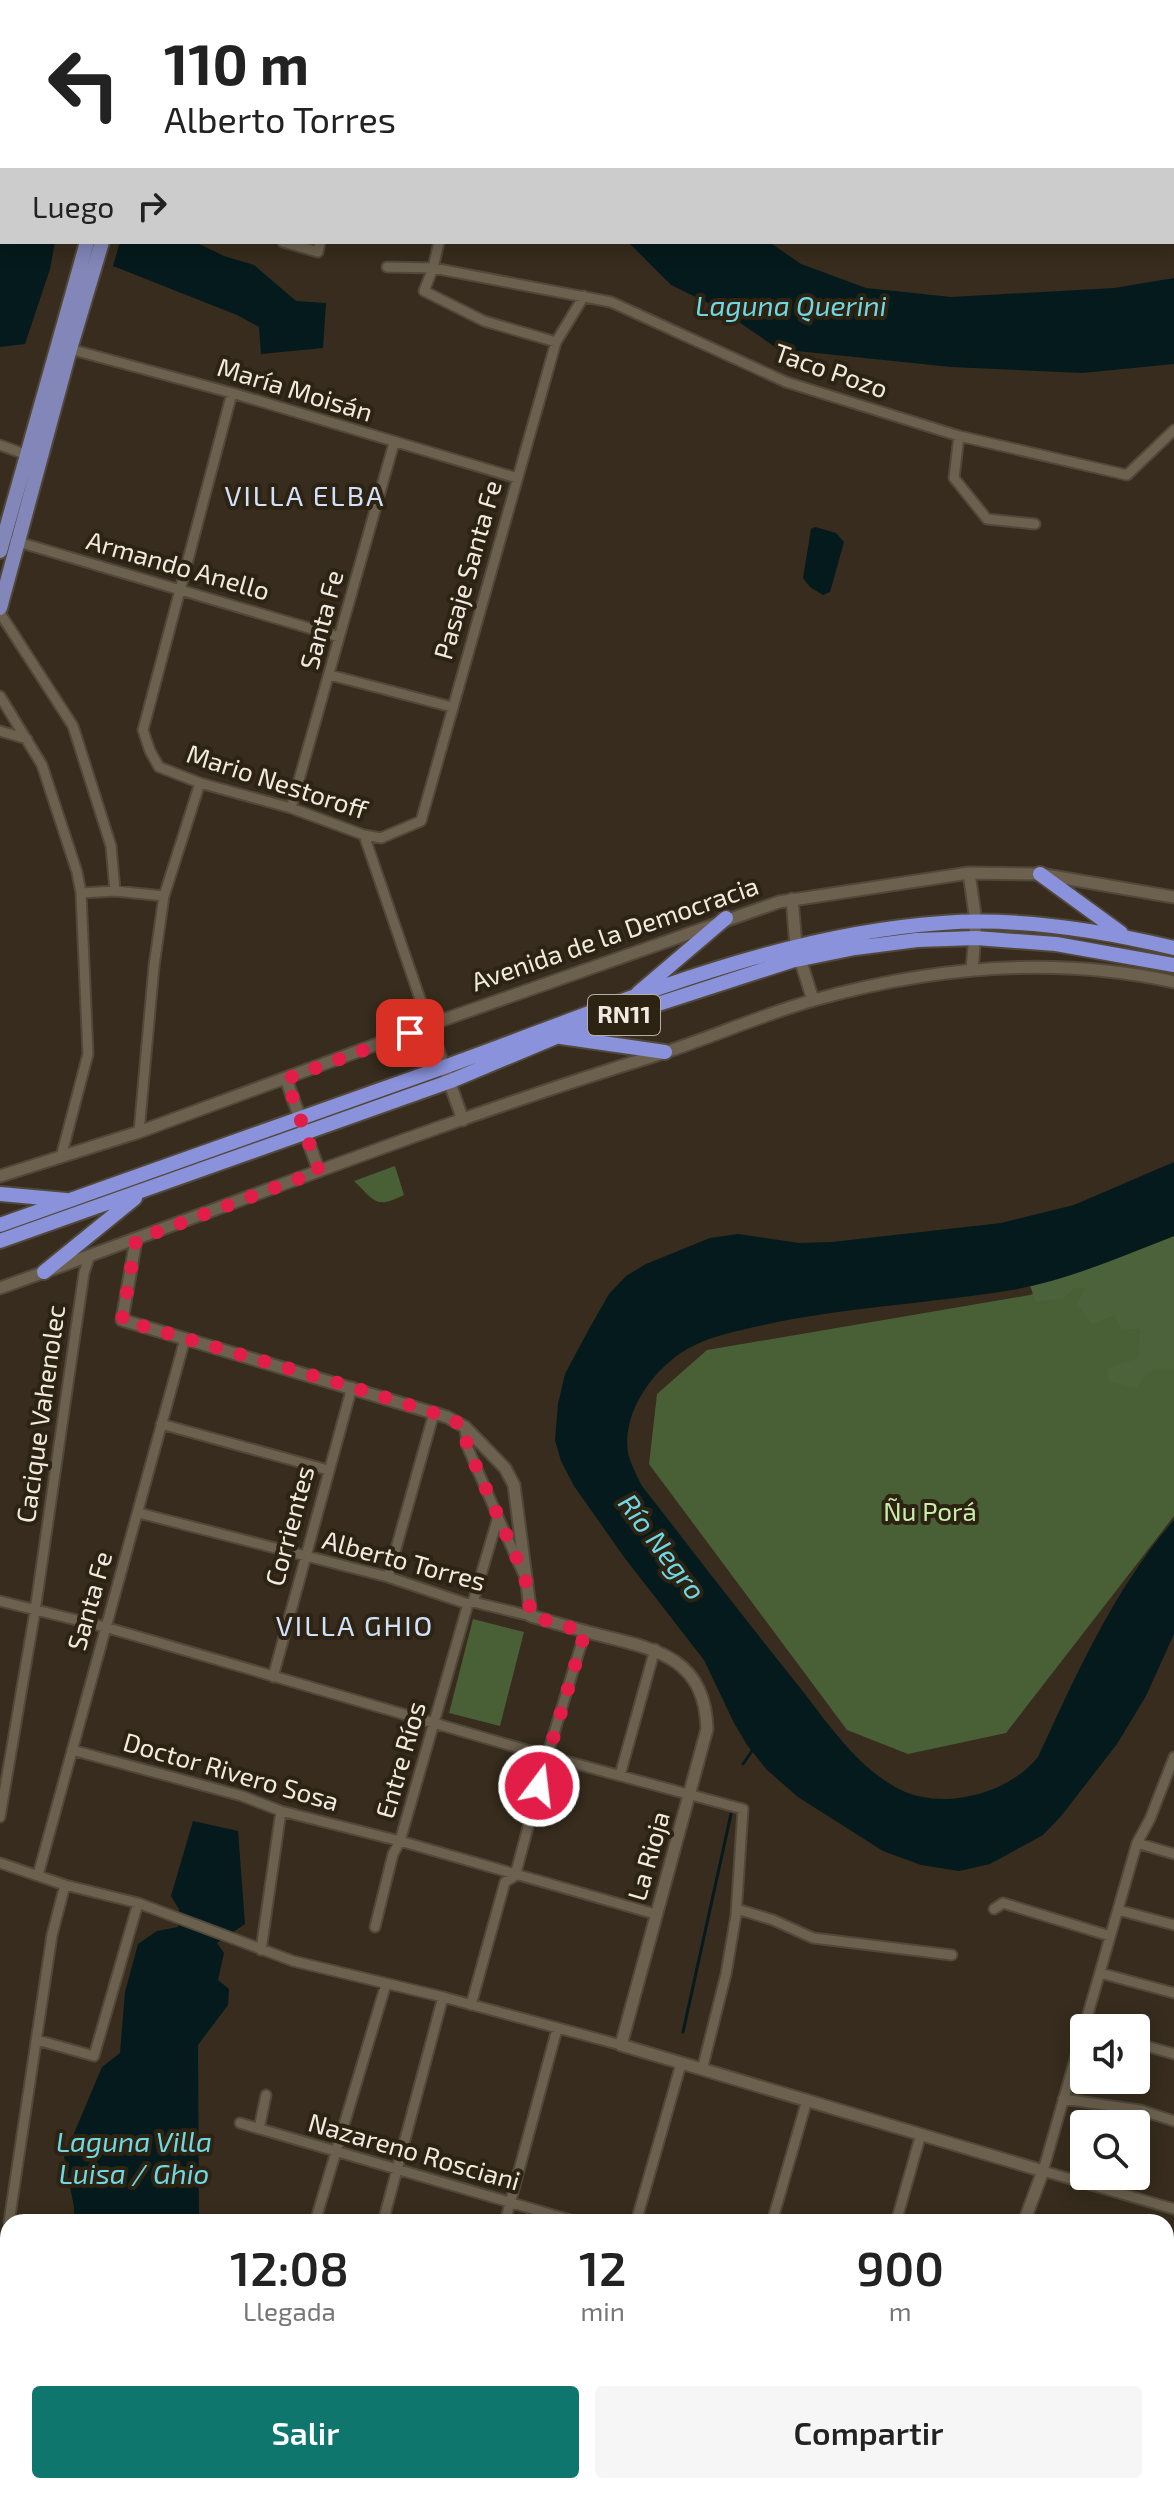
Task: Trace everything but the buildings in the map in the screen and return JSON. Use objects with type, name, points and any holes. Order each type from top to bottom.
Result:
[{"type":"highway","points":[[1040,874],[1125,936]]},
{"type":"highway","points":[[632,998],[726,918]]},
{"type":"highway","name":"RN11","points":[[0,1225],[302,1126],[840,936],[912,926],[976,922],[1040,925],[1125,936],[1174,948]]},
{"type":"highway","name":"RN11","points":[[449,1074],[632,998],[798,952],[976,938],[1056,944],[1174,965]]},
{"type":"highway","points":[[556,1037],[665,1052]]},
{"type":"highway","name":"RN11","points":[[0,1241],[156,1185],[302,1126]]},
{"type":"highway","name":"RN11","points":[[44,1272],[112,1215],[156,1185]]},
{"type":"highway","points":[[0,1194],[70,1201]]},
{"type":"main road","points":[[8,543],[64,347],[87,244]]},
{"type":"main road","points":[[0,611],[8,543],[27,455],[101,244]]},
{"type":"street","points":[[297,244],[319,247]]},
{"type":"street","points":[[439,244],[424,291],[484,321],[556,342]]},
{"type":"street","name":"Taco Pozo","points":[[387,267],[433,268],[611,302],[786,382],[959,436],[1127,475],[1174,430]]},
{"type":"street","name":"Pasaje Santa Fe","points":[[381,838],[421,821],[556,342],[584,296]]},
{"type":"street","name":"María Moisán","points":[[64,347],[232,393],[517,478]]},
{"type":"street","points":[[180,588],[232,393]]},
{"type":"street","points":[[959,436],[954,478],[987,519],[1035,524]]},
{"type":"street","name":"Santa Fe","points":[[291,808],[394,443]]},
{"type":"street","points":[[0,445],[27,455]]},
{"type":"street","name":"Armando Anello","points":[[8,543],[180,588],[339,637]]},
{"type":"street","name":"Mario Nestoroff","points":[[180,588],[143,730],[159,767],[200,783],[291,808],[364,835],[381,838]]},
{"type":"street","points":[[0,611],[73,726],[111,846],[115,891]]},
{"type":"street","points":[[330,675],[452,707]]},
{"type":"street","points":[[0,696],[42,765],[81,893],[88,1054],[61,1157]]},
{"type":"street","points":[[0,731],[28,740]]},
{"type":"street","points":[[139,1132],[154,966],[164,896],[200,783]]},
{"type":"street","points":[[364,835],[463,1120]]},
{"type":"street","points":[[969,873],[976,922],[972,970]]},
{"type":"street","name":"Avenida de la Democracia","points":[[0,1176],[139,1132],[726,918],[792,899],[969,873],[1040,874],[1174,897]]},
{"type":"street","points":[[81,893],[115,891],[164,896]]},
{"type":"street","points":[[792,899],[798,952],[813,1000]]},
{"type":"street","name":"RN11","points":[[0,1288],[564,1083],[665,1052],[813,1000],[911,976],[972,970],[1068,967],[1146,975],[1174,982]]},
{"type":"street","points":[[286,1079],[319,1171]]},
{"type":"street","points":[[136,1240],[122,1320],[352,1387],[447,1417],[465,1427],[505,1468],[514,1485],[531,1616]]},
{"type":"street","name":"Cacique Vahenolec","points":[[0,1817],[35,1611],[84,1273],[90,1255]]},
{"type":"street","name":"Santa Fe","points":[[38,1875],[185,1339]]},
{"type":"street","name":"Corrientes","points":[[273,1677],[352,1387]]},
{"type":"street","points":[[388,1577],[434,1413]]},
{"type":"street","points":[[161,1424],[328,1470]]},
{"type":"street","points":[[465,1427],[467,1446],[525,1577]]},
{"type":"street","name":"Alberto Torres","points":[[139,1513],[388,1577],[470,1603],[655,1649],[675,1660],[695,1680]]},
{"type":"street","name":"Entre Ríos","points":[[375,1927],[393,1854],[400,1841],[498,1517]]},
{"type":"street","points":[[0,1601],[105,1627],[547,1756],[743,1809],[737,1909],[726,1974],[702,2070]]},
{"type":"street","points":[[471,2005],[505,1882],[515,1876],[585,1632]]},
{"type":"street","points":[[620,1775],[655,1649]]},
{"type":"street","name":"La Rioja","points":[[621,2045],[707,1729],[703,1695],[695,1680]]},
{"type":"street","name":"Doctor Rivero Sosa","points":[[72,1750],[655,1914]]},
{"type":"street","points":[[1026,2214],[1043,2171],[1137,1843],[1150,1819],[1174,1757]]},
{"type":"street","points":[[261,1950],[281,1811]]},
{"type":"street","points":[[1137,1843],[1174,1854]]},
{"type":"street","points":[[0,1861],[65,1885],[138,1903],[261,1950],[621,2045],[1174,2209]]},
{"type":"street","points":[[10,2214],[52,1935],[65,1885]]},
{"type":"street","points":[[37,2040],[94,2056],[138,1903]]},
{"type":"street","points":[[998,1906],[1110,1936]]},
{"type":"street","points":[[737,1909],[773,1920],[813,1938],[952,1955]]},
{"type":"street","points":[[1118,1910],[1174,1925]]},
{"type":"street","points":[[1100,1973],[1174,1993]]},
{"type":"street","points":[[317,2214],[386,1984]]},
{"type":"street","points":[[385,2214],[443,1997]]},
{"type":"street","points":[[508,2214],[557,2029]]},
{"type":"street","points":[[1150,2047],[1174,2054]]},
{"type":"street","points":[[638,2214],[681,2064]]},
{"type":"street","points":[[259,2129],[266,2095]]},
{"type":"street","points":[[1063,2099],[1140,2110],[1174,2121]]},
{"type":"street","points":[[774,2214],[807,2100]]},
{"type":"street","name":"Nazareno Rosciani","points":[[240,2123],[548,2214]]},
{"type":"street","points":[[898,2214],[921,2134]]},
{"type":"green space","points":[[395,1166],[404,1195],[387,1202],[376,1201],[354,1181]]},
{"type":"green space","points":[[1174,1236],[1174,1369],[1152,1371],[1137,1388],[1109,1381],[1109,1368],[1138,1358],[1140,1329],[1122,1329],[1114,1315],[1092,1324],[1077,1304],[1085,1288],[1075,1288],[1063,1298],[1036,1302],[1030,1286],[1087,1269]]},
{"type":"green space","name":"Ñu Porá","points":[[1174,1241],[1174,1516],[1006,1733],[908,1754],[847,1730],[649,1464],[657,1394],[707,1350],[1030,1295]]},
{"type":"green space","points":[[473,1619],[524,1632],[500,1726],[449,1713]]},
{"type":"water","points":[[0,244],[55,244],[50,269],[25,344],[0,347]]},
{"type":"water","points":[[119,244],[199,244],[254,265],[296,301],[326,303],[323,348],[261,354],[259,327],[237,315],[113,266]]},
{"type":"water","name":"Laguna Querini","points":[[630,244],[772,244],[801,264],[866,288],[951,297],[1114,288],[1174,278],[1174,364],[1082,373],[951,367],[778,349],[720,309],[671,285]]},
{"type":"water","points":[[815,527],[836,533],[844,542],[830,592],[823,595],[803,578],[811,529]]},
{"type":"water","name":"Río Negro","points":[[1174,1162],[1174,1236],[1094,1267],[1033,1286],[822,1314],[719,1336],[695,1345],[668,1363],[636,1404],[627,1437],[628,1453],[642,1486],[845,1744],[884,1780],[916,1796],[954,1799],[992,1790],[1025,1770],[1038,1757],[1082,1664],[1115,1604],[1152,1547],[1174,1520],[1174,1634],[1146,1696],[1117,1744],[1062,1815],[1043,1835],[990,1864],[959,1871],[921,1865],[883,1851],[798,1797],[767,1770],[734,1723],[704,1660],[624,1557],[574,1486],[561,1461],[555,1440],[558,1404],[565,1374],[609,1294],[626,1276],[646,1264],[710,1238],[738,1234],[799,1243],[832,1242],[1001,1223],[1074,1205]]},
{"type":"water","name":"Laguna Villa Luisa / Ghio","points":[[193,1821],[238,1831],[245,1924],[217,1943],[224,1953],[218,1980],[229,1989],[228,2005],[198,2045],[199,2214],[74,2214],[64,2157],[102,2067],[120,2053],[125,1992],[138,1944],[157,1931],[178,1927],[179,1909],[171,1896]]},
{"type":"waterway","points":[[743,1764],[752,1751]]},
{"type":"waterway","points":[[683,2032],[731,1814]]},
{"type":"district","name":"VILLA ELBA","points":[[305,496]]},
{"type":"district","name":"VILLA GHIO","points":[[355,1626]]},
{"type":"route","points":[[410,1033],[286,1079],[319,1171],[136,1240],[122,1320],[352,1387],[447,1417],[465,1427],[467,1446],[525,1577],[531,1616],[585,1632],[539,1786]]}]
